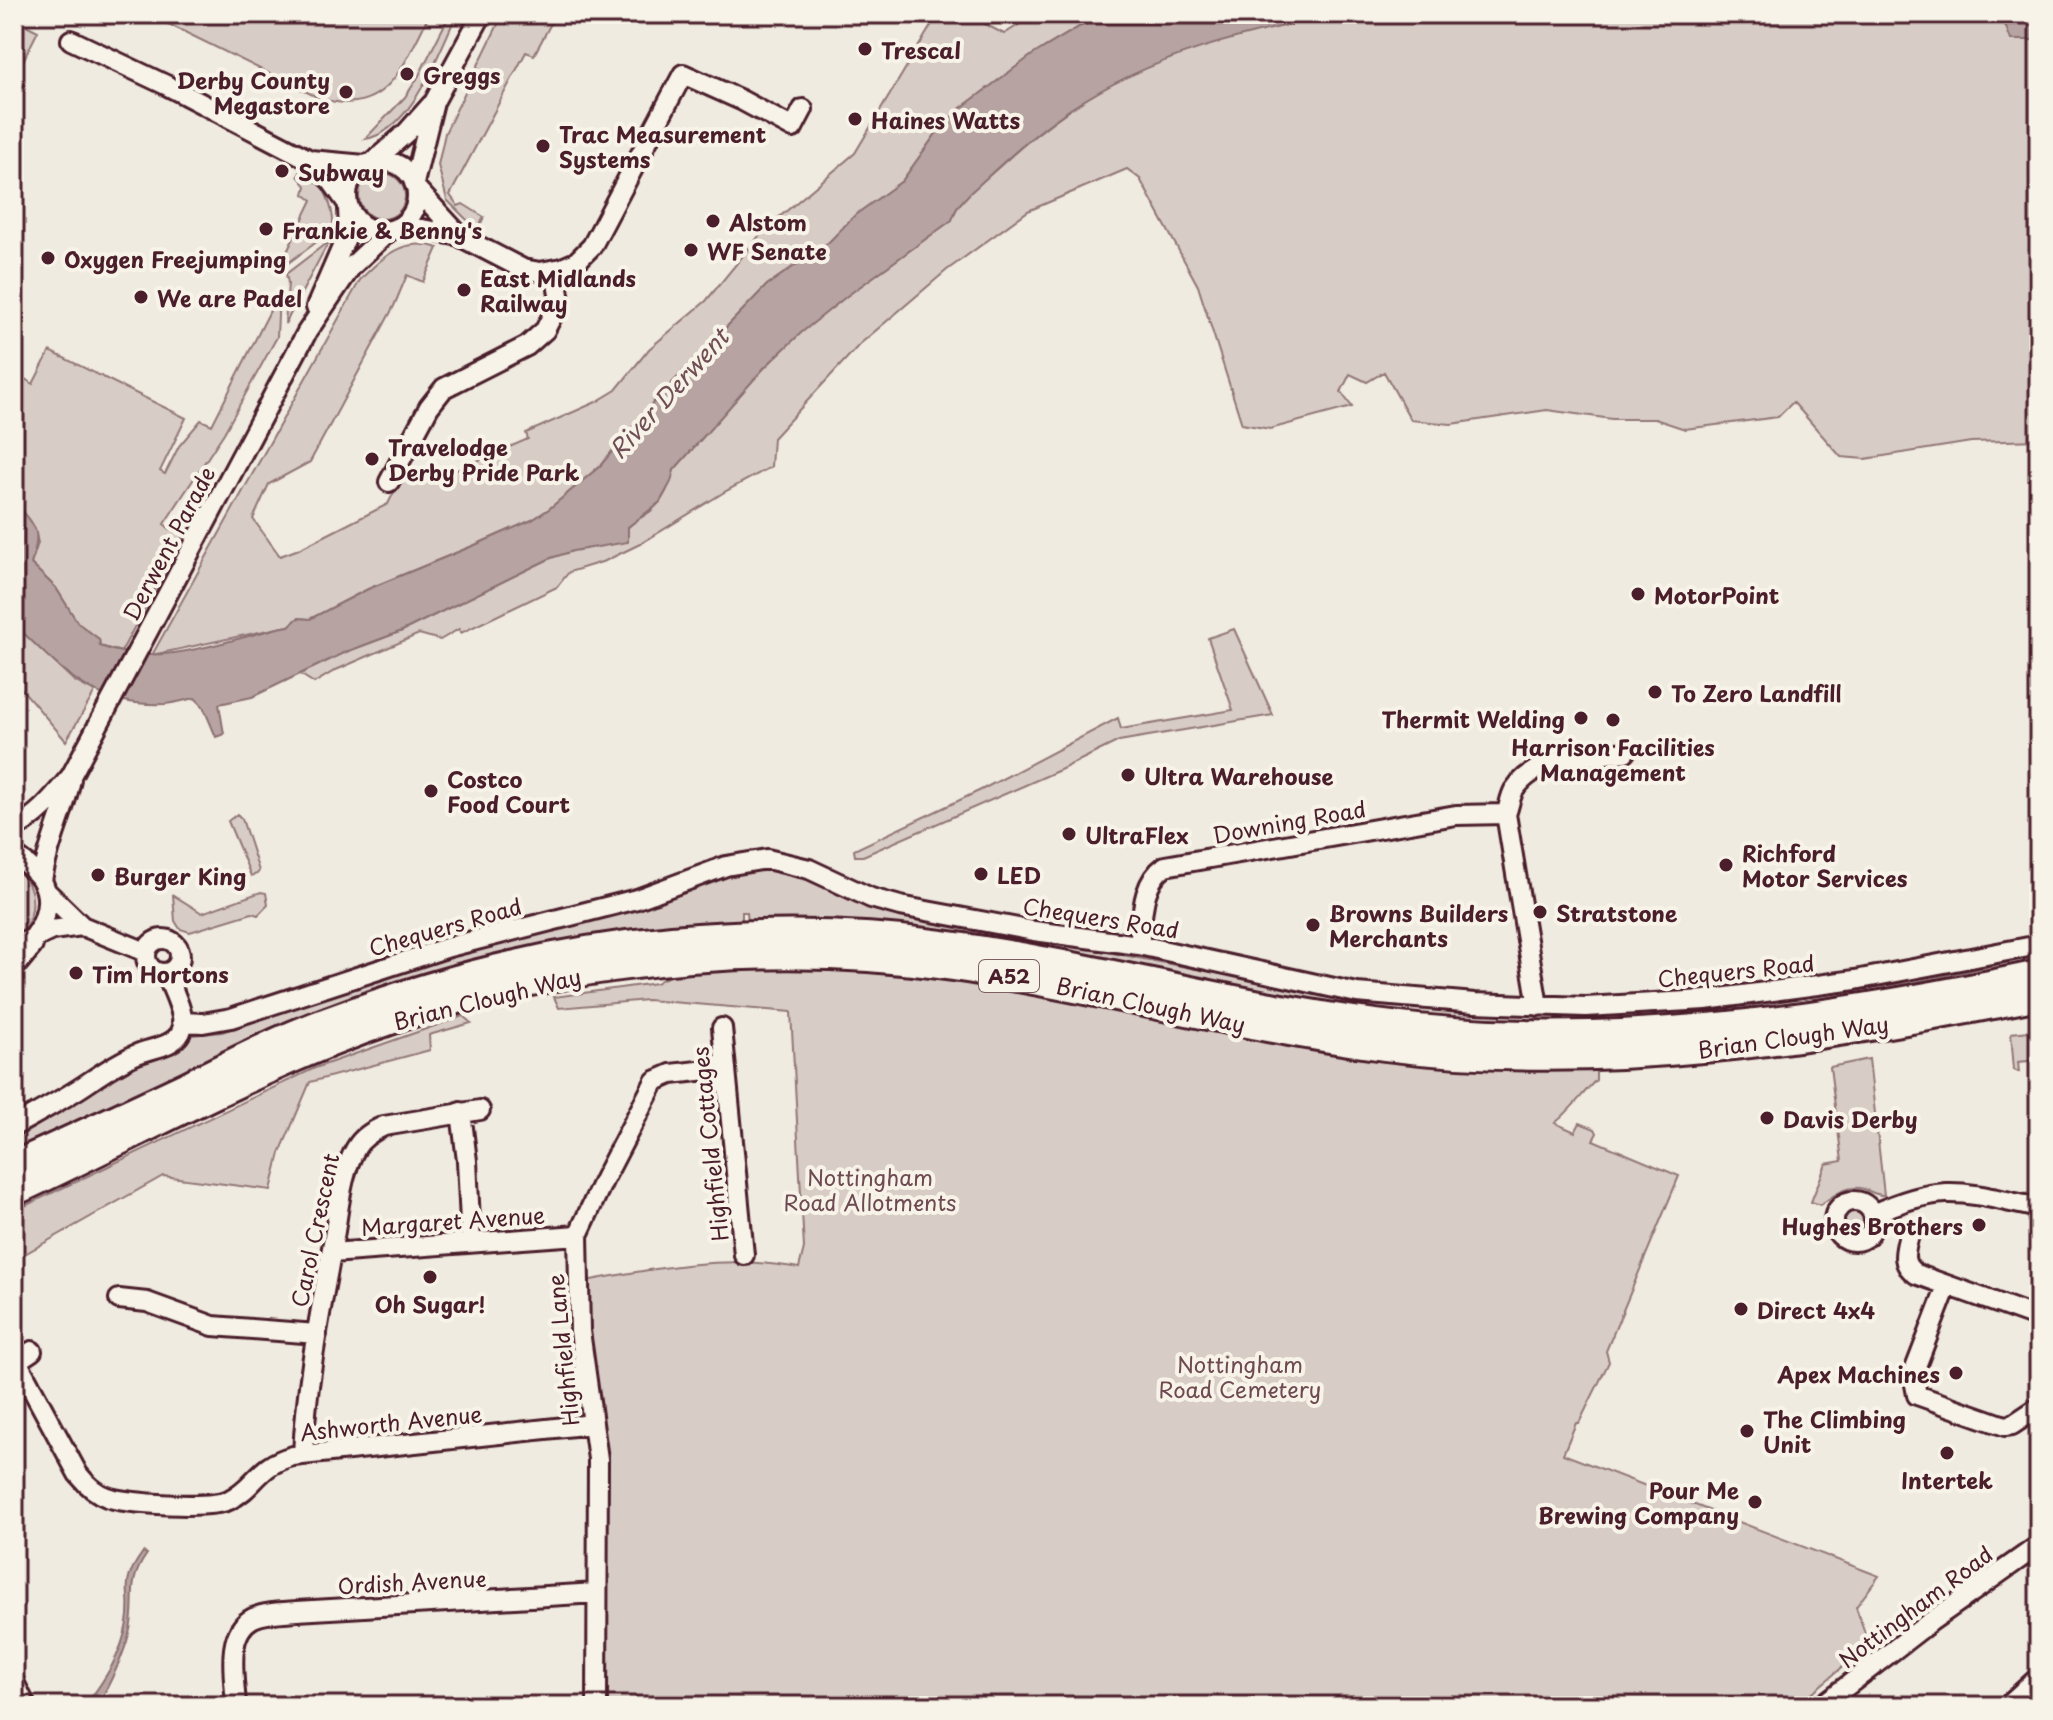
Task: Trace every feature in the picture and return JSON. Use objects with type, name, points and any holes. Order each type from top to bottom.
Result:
[{"type":"highway","name":"Brian Clough Way","points":[[18,1163],[250,1054],[390,999],[455,978],[525,961],[615,945],[678,938],[785,934],[939,943],[1058,962],[1316,1014],[1411,1027],[1523,1034],[1622,1033],[1735,1024],[1861,1006],[2039,974]]},
{"type":"highway","name":"Brian Clough Way","points":[[14,1192],[251,1079],[326,1045],[393,1020],[520,984],[662,962],[776,956],[923,964],[1052,984],[1331,1039],[1390,1048],[1521,1056],[1615,1056],[1696,1050],[1892,1023],[2039,996]]},
{"type":"street","points":[[348,206],[346,193],[351,178],[407,132],[434,102],[482,14]]},
{"type":"street","points":[[71,40],[166,85],[310,160],[332,182],[353,217],[365,227],[380,231],[422,229],[461,237],[533,272],[555,270],[576,262],[592,246],[683,74],[793,128],[803,109]]},
{"type":"street","points":[[393,229],[406,221],[417,200],[415,186],[434,102]]},
{"type":"street","points":[[310,160],[388,161],[399,165],[461,237]]},
{"type":"street","name":"Derwent Parade","points":[[307,332],[323,286],[347,235],[348,206]]},
{"type":"street","name":"Derwent Parade","points":[[14,828],[47,805],[73,772],[307,332],[351,267],[393,229]]},
{"type":"street","points":[[389,482],[429,407],[444,388],[527,346],[545,330],[560,301],[555,270]]},
{"type":"street","points":[[1538,1006],[1506,814],[1513,792],[1528,775],[1554,762],[1625,752]]},
{"type":"street","name":"Derwent Parade","points":[[22,950],[43,920],[45,857],[67,800],[73,772]]},
{"type":"street","name":"Downing Road","points":[[1139,945],[1147,885],[1155,873],[1165,866],[1456,815],[1506,814]]},
{"type":"street","points":[[14,855],[82,926],[146,952]]},
{"type":"street","name":"Chequers Road","points":[[182,1022],[203,1023],[231,1018],[449,947],[655,894],[726,866],[767,859],[809,869],[885,902],[1034,931],[1139,945],[1357,993],[1417,999],[1538,1006],[1637,1005],[1747,995],[1902,972],[2039,945]]},
{"type":"street","points":[[22,950],[52,930],[82,926]]},
{"type":"street","points":[[165,940],[173,943],[179,951],[179,960],[174,969],[166,973],[150,968],[146,952],[156,941],[165,940]]},
{"type":"street","points":[[14,1126],[130,1056],[172,1042],[180,1035],[182,1022],[166,973]]},
{"type":"street","name":"Highfield Cottages","points":[[722,1028],[744,1255]]},
{"type":"street","name":"Highfield Lane","points":[[597,1706],[598,1459],[578,1307],[578,1235],[655,1081],[671,1074],[726,1068]]},
{"type":"street","name":"Carol Crescent","points":[[303,1455],[317,1334],[331,1253],[348,1166],[357,1144],[372,1131],[384,1126],[480,1110]]},
{"type":"street","points":[[461,1112],[471,1243]]},
{"type":"street","points":[[1873,1214],[1901,1201],[1945,1191],[1966,1192],[2039,1208]]},
{"type":"street","name":"Margaret Avenue","points":[[331,1253],[578,1235]]},
{"type":"street","points":[[1909,1235],[1904,1256],[1909,1270],[2039,1318]]},
{"type":"street","points":[[1947,1286],[1913,1374],[1917,1395],[2005,1426],[2012,1425],[2039,1407]]},
{"type":"street","points":[[119,1299],[147,1302],[213,1326],[317,1334]]},
{"type":"street","name":"Ashworth Avenue","points":[[32,1351],[17,1361],[78,1474],[88,1486],[106,1497],[200,1506],[221,1503],[244,1491],[261,1471],[273,1463],[303,1455],[593,1424]]},
{"type":"street","name":"Nottingham Road","points":[[1821,1706],[1930,1622],[2039,1545]]},
{"type":"street","name":"Ordish Avenue","points":[[236,1706],[234,1648],[238,1634],[249,1621],[264,1615],[597,1593]]},
{"type":"street","points":[[2007,1706],[2039,1677]]},
{"type":"street","points":[[14,1682],[26,1706]]},
{"type":"green space","points":[[148,14],[430,14],[390,83],[377,94],[361,101],[342,103],[319,98]]},
{"type":"green space","points":[[450,14],[457,14],[422,88],[410,106],[397,122],[382,133],[365,139],[405,97]]},
{"type":"green space","points":[[503,14],[556,14],[534,55],[526,52],[450,195],[458,206],[463,204],[484,217],[479,227],[447,200],[438,165],[445,133]]},
{"type":"green space","points":[[938,14],[966,14],[1004,34],[1036,14],[1109,14],[1045,47],[961,108],[938,131],[902,181],[855,216],[829,242],[767,285],[651,405],[600,466],[549,509],[532,520],[368,589],[310,619],[299,618],[289,626],[152,655],[360,280],[385,257],[415,245],[438,248],[423,282],[407,275],[394,306],[310,462],[269,484],[253,519],[280,556],[388,504],[400,480],[409,471],[420,470],[443,476],[528,439],[526,433],[616,390],[649,349],[706,301],[764,230],[855,153]]},
{"type":"green space","points":[[1343,14],[2039,14],[2039,440],[1971,442],[1865,459],[1841,457],[1793,402],[1778,417],[1685,429],[1655,419],[1612,419],[1547,410],[1451,424],[1411,420],[1384,372],[1367,382],[1350,374],[1341,392],[1352,407],[1270,429],[1242,424],[1198,286],[1140,179],[1127,169],[1028,211],[947,270],[860,344],[773,438],[771,467],[640,544],[605,561],[569,572],[557,587],[461,633],[459,629],[440,640],[419,634],[336,670],[314,683],[300,674],[346,652],[402,631],[551,558],[626,530],[656,506],[666,492],[674,470],[750,383],[799,334],[952,219],[966,196],[980,183],[1044,128],[1091,95],[1151,65],[1204,46]]},
{"type":"green space","points":[[14,19],[38,31],[14,79],[14,70],[21,55],[14,51]]},
{"type":"green space","points":[[303,167],[318,180],[327,196],[333,230],[288,263],[289,256],[286,254],[312,200],[304,194],[306,186],[298,176]]},
{"type":"green space","points":[[382,173],[398,180],[405,196],[398,212],[382,219],[366,212],[359,196],[366,180]]},
{"type":"green space","points":[[329,241],[285,324],[286,274]]},
{"type":"green space","points":[[279,293],[277,337],[224,433],[164,524],[170,529],[187,529],[121,652],[100,646],[99,639],[78,624],[56,588],[31,564],[38,543],[35,530],[14,501],[14,372],[33,384],[50,351],[186,418],[160,471],[165,474],[179,446],[201,420],[212,425]]},
{"type":"green space","points":[[14,624],[74,681],[95,692],[66,741],[14,680]]},
{"type":"green space","points":[[1234,629],[1273,715],[1119,741],[863,856],[855,856],[854,850],[981,790],[1118,718],[1121,729],[1233,710],[1208,638]]},
{"type":"green space","points":[[237,814],[242,819],[259,871],[251,876],[228,821]]},
{"type":"green space","points":[[14,866],[28,884],[32,904],[27,924],[14,942]]},
{"type":"green space","points":[[759,866],[813,877],[1038,939],[1395,1003],[1823,992],[1910,983],[2039,956],[2039,964],[1916,988],[1723,1015],[1563,1025],[1429,1019],[748,924],[747,912],[742,912],[742,924],[665,928],[14,1153],[14,1140],[136,1066],[175,1053],[192,1035],[222,1032],[452,957],[642,906],[732,872]]},
{"type":"green space","points":[[261,892],[266,893],[268,905],[258,915],[252,913],[190,932],[180,929],[175,921],[173,895],[202,913]]},
{"type":"green space","name":"Nottingham Road Cemetery","points":[[804,965],[894,968],[1590,1067],[1596,1072],[1596,1080],[1555,1123],[1575,1132],[1580,1123],[1595,1129],[1597,1133],[1593,1140],[1679,1176],[1606,1351],[1609,1362],[1563,1454],[1879,1576],[1856,1607],[1869,1645],[1796,1706],[605,1706],[603,1621],[607,1499],[586,1336],[585,1281],[691,1264],[745,1262],[799,1268],[804,1248],[791,1012],[647,1000],[559,1008],[554,997],[656,983],[670,976],[706,968]]},
{"type":"green space","points":[[463,1016],[471,1023],[429,1035],[430,1050],[310,1082],[280,1153],[271,1190],[163,1176],[14,1260],[14,1211],[315,1068]]},
{"type":"green space","points":[[2039,1030],[2039,1060],[2018,1062],[2019,1072],[2014,1070],[2011,1033]]},
{"type":"green space","points":[[1869,1059],[1884,1195],[1852,1188],[1820,1205],[1811,1202],[1826,1164],[1842,1161],[1830,1067]]},
{"type":"green space","points":[[1854,1209],[1863,1212],[1866,1221],[1863,1230],[1854,1233],[1845,1230],[1842,1221],[1845,1212]]},
{"type":"water","name":"River Derwent","points":[[1109,14],[1343,14],[1236,38],[1166,60],[1100,91],[1069,110],[971,192],[957,207],[952,220],[847,296],[764,368],[674,470],[660,502],[628,527],[628,542],[551,558],[402,631],[346,652],[252,697],[219,704],[224,734],[216,737],[203,706],[195,698],[165,704],[139,703],[97,692],[64,670],[14,624],[14,501],[28,517],[37,536],[31,564],[56,588],[78,623],[99,639],[100,646],[144,654],[167,654],[212,646],[289,626],[298,618],[310,619],[368,589],[532,520],[600,466],[651,405],[767,285],[829,242],[855,215],[902,181],[938,131],[961,108],[1032,55],[1079,27]]},
{"type":"water","points":[[2001,14],[2038,14],[2039,27],[2034,40],[2011,40]]},
{"type":"water","points":[[143,1552],[147,1554],[136,1575],[124,1651],[97,1706],[85,1706],[121,1646],[127,1623],[128,1581]]},
{"type":"place","name":"Trescal","points":[[865,49]]},
{"type":"place","name":"Greggs","points":[[407,74]]},
{"type":"place","name":"Derby County Megastore","points":[[346,92]]},
{"type":"place","name":"Haines Watts","points":[[855,119]]},
{"type":"place","name":"Trac Measurement Systems","points":[[543,146]]},
{"type":"place","name":"Subway","points":[[282,171]]},
{"type":"place","name":"Alstom","points":[[713,221]]},
{"type":"place","name":"Frankie & Benny's","points":[[266,229]]},
{"type":"place","name":"WF Senate","points":[[691,250]]},
{"type":"place","name":"Oxygen Freejumping","points":[[48,258]]},
{"type":"place","name":"East Midlands Railway","points":[[464,290]]},
{"type":"place","name":"We are Padel","points":[[141,297]]},
{"type":"place","name":"Travelodge Derby Pride Park","points":[[372,459]]},
{"type":"place","name":"MotorPoint","points":[[1638,594]]},
{"type":"place","name":"To Zero Landfill","points":[[1655,692]]},
{"type":"place","name":"Thermit Welding","points":[[1581,718]]},
{"type":"place","name":"Harrison Facilities Management","points":[[1613,720]]},
{"type":"place","name":"Ultra Warehouse","points":[[1128,775]]},
{"type":"place","name":"Costco Food Court","points":[[431,791]]},
{"type":"place","name":"UltraFlex","points":[[1069,834]]},
{"type":"place","name":"Richford Motor Services","points":[[1726,865]]},
{"type":"place","name":"LED","points":[[981,874]]},
{"type":"place","name":"Burger King","points":[[98,875]]},
{"type":"place","name":"Stratstone","points":[[1540,912]]},
{"type":"place","name":"Browns Builders Merchants","points":[[1313,925]]},
{"type":"place","name":"Tim Hortons","points":[[76,973]]},
{"type":"place","name":"Davis Derby","points":[[1767,1118]]},
{"type":"place","name":"Hughes Brothers","points":[[1979,1225]]},
{"type":"place","name":"Oh Sugar!","points":[[430,1277]]},
{"type":"place","name":"Direct 4x4","points":[[1741,1309]]},
{"type":"place","name":"Apex Machines","points":[[1956,1373]]},
{"type":"place","name":"The Climbing Unit","points":[[1747,1431]]},
{"type":"place","name":"Intertek","points":[[1947,1453]]},
{"type":"place","name":"Pour Me Brewing Company","points":[[1755,1502]]},
{"type":"park label","name":"Nottingham Road Allotments","points":[[870,1188]]}]
